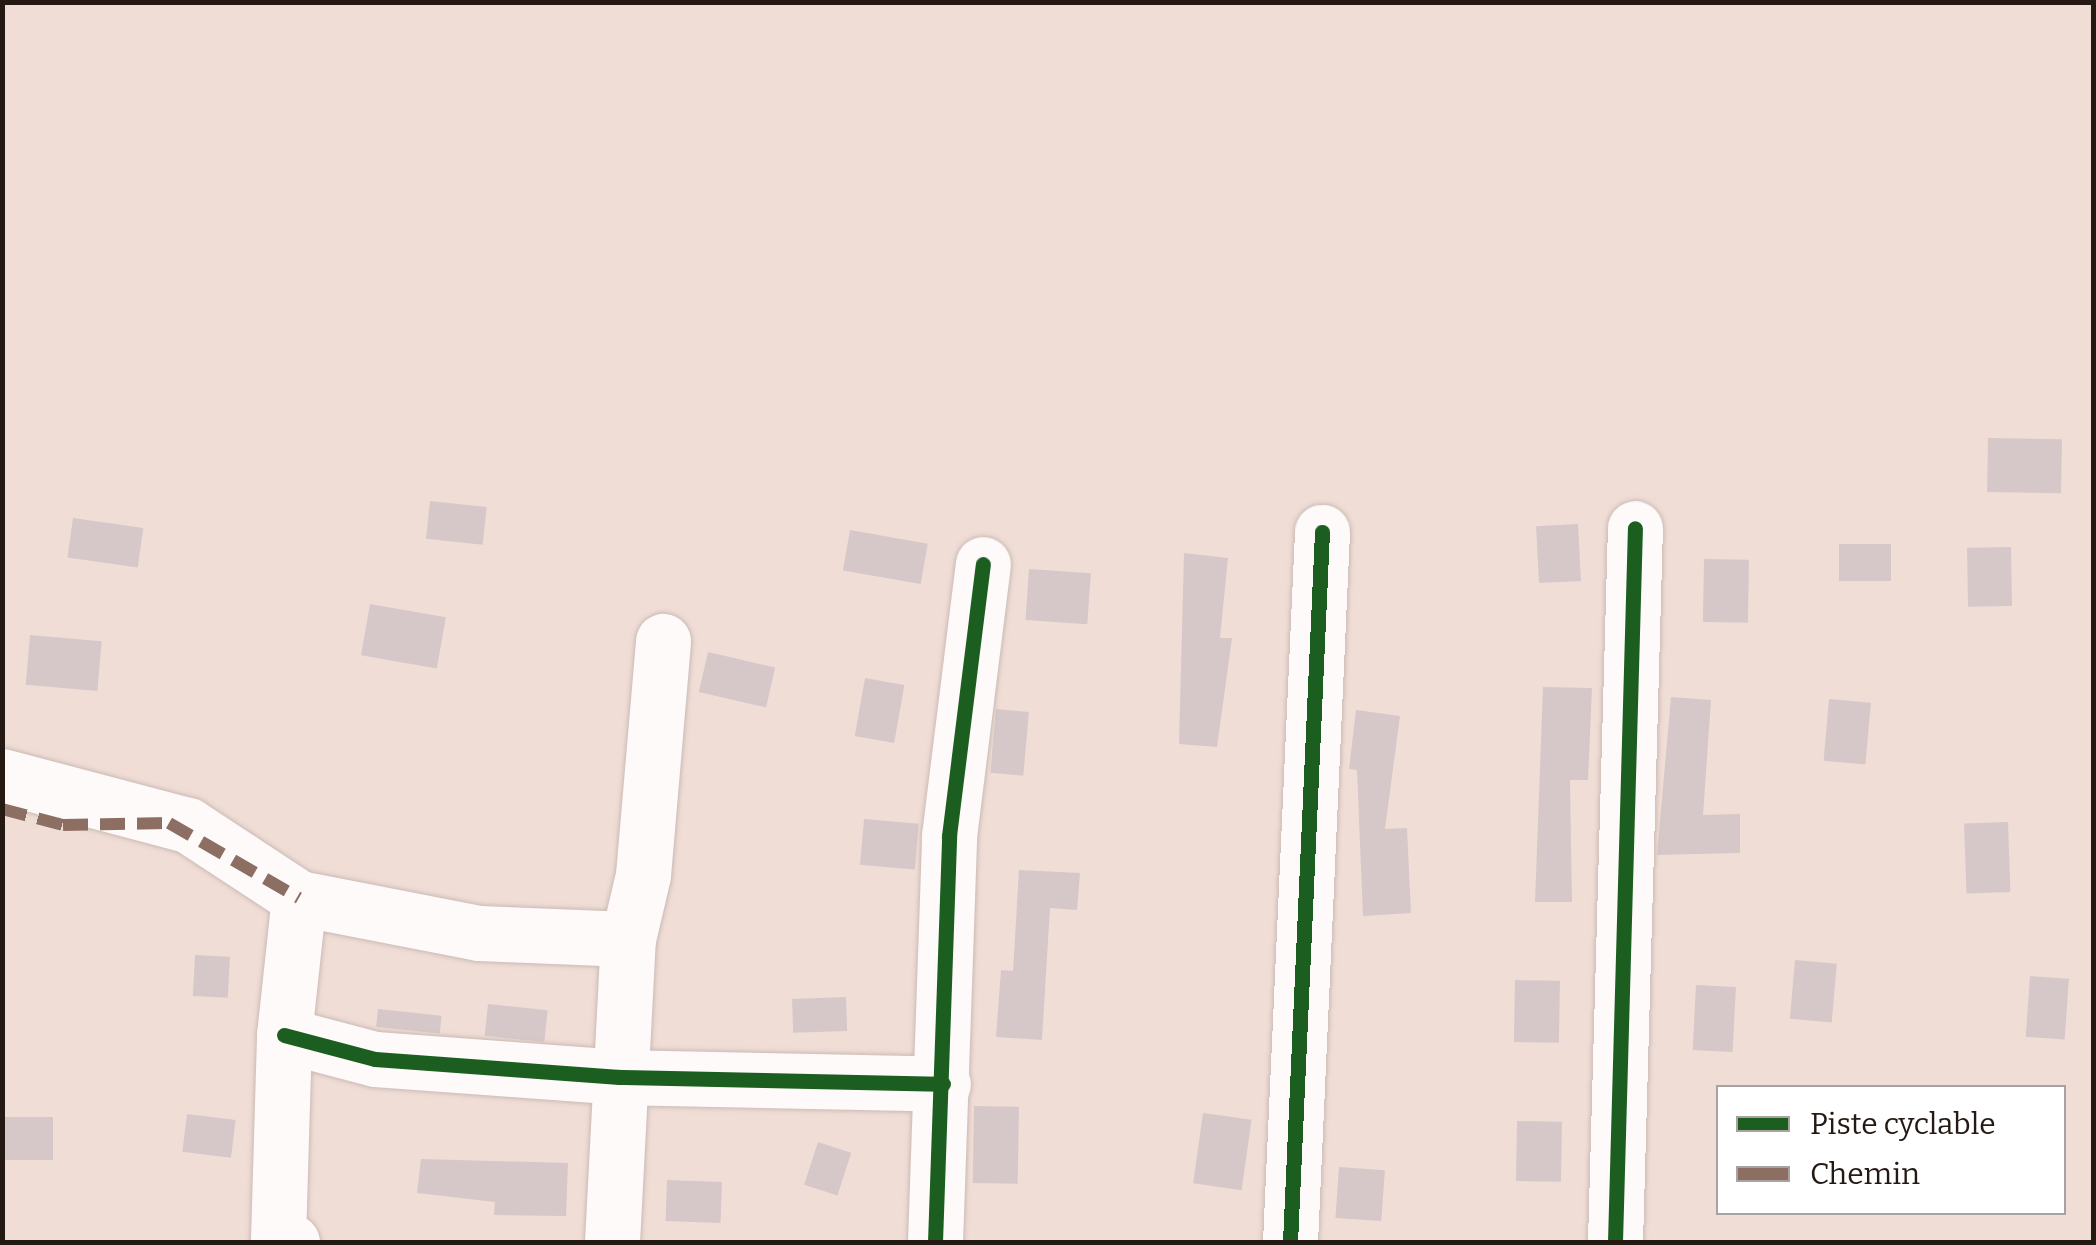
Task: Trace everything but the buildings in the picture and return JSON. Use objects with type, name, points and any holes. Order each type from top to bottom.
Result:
[{"type":"street","points":[[1615,1242],[1635,528]]},
{"type":"street","points":[[1290,1242],[1322,532]]},
{"type":"street","points":[[935,1242],[949,836],[983,564]]},
{"type":"street","points":[[612,1242],[628,939],[644,875],[663,642]]},
{"type":"street","points":[[2,776],[188,825],[299,898],[479,933],[628,939]]},
{"type":"street","points":[[292,1242],[278,1239],[284,1035],[299,898]]},
{"type":"street","points":[[284,1035],[375,1059],[619,1077],[943,1084]]},
{"type":"marked path","points":[[2,809],[63,825],[169,823],[299,898]]},
{"type":"cycle path","points":[[1615,1242],[1635,528]]},
{"type":"cycle path","points":[[1290,1242],[1322,532]]},
{"type":"cycle path","points":[[935,1242],[949,836],[983,564]]},
{"type":"cycle path","points":[[284,1035],[375,1059],[619,1077],[943,1084]]}]
